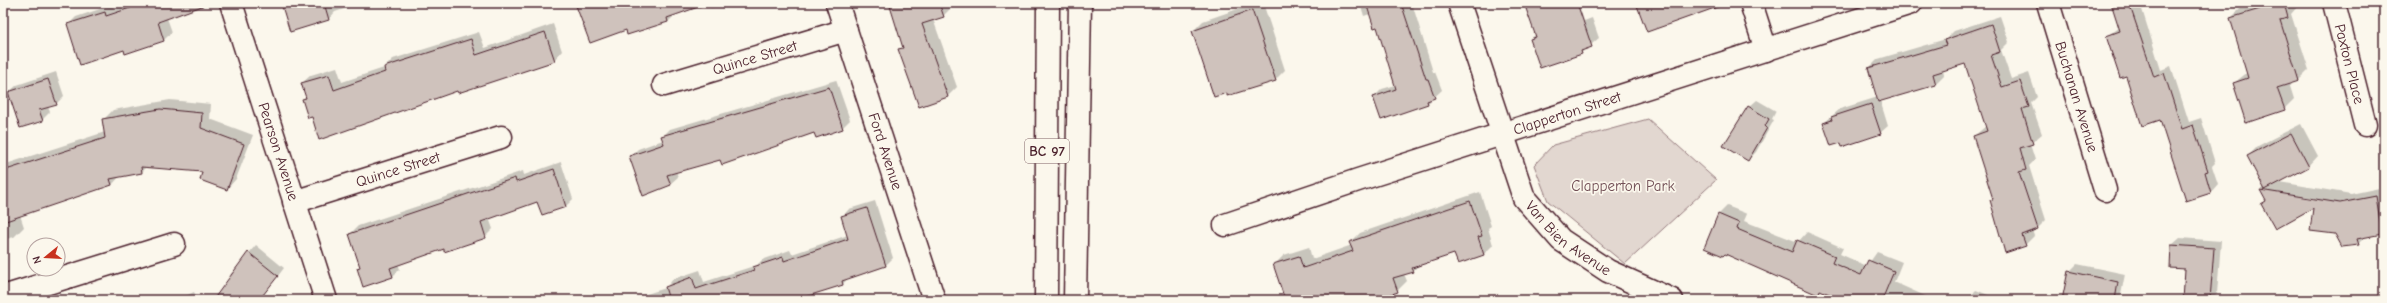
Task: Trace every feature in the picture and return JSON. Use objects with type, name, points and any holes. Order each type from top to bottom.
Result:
[{"type":"main road","name":"Pearson Avenue","points":[[231,3],[326,300]]},
{"type":"main road","name":"Ford Avenue","points":[[837,3],[934,300]]},
{"type":"main road","name":"BC 97","points":[[1046,300],[1048,3]]},
{"type":"main road","name":"BC 97","points":[[1075,300],[1080,3]]},
{"type":"main road","name":"Van Bien Avenue","points":[[1459,3],[1524,198],[1561,240],[1608,271],[1672,300]]},
{"type":"main road","points":[[1751,3],[1766,50]]},
{"type":"main road","name":"Clapperton Street","points":[[1225,224],[1911,3]]},
{"type":"main road","name":"Buchanan Avenue","points":[[2048,3],[2105,190]]},
{"type":"main road","name":"Paxton Place","points":[[2334,3],[2365,125]]},
{"type":"main road","name":"Quince Street","points":[[664,86],[846,30]]},
{"type":"main road","name":"Quince Street","points":[[294,202],[501,137]]},
{"type":"main road","points":[[3,297],[174,244]]},
{"type":"green space","name":"Clapperton Park","points":[[1648,119],[1716,180],[1625,264],[1548,201],[1534,165],[1553,145]]},
{"type":"building","points":[[145,3],[205,3],[205,5],[158,22],[164,41],[125,54],[124,50],[80,65],[67,24],[105,12],[106,16]]},
{"type":"building","points":[[293,3],[324,3],[329,20],[290,32],[282,6]]},
{"type":"building","points":[[575,3],[701,3],[701,6],[667,18],[668,22],[627,35],[626,30],[590,43]]},
{"type":"building","points":[[889,3],[939,3],[944,17],[922,24],[948,97],[919,107],[898,49],[903,48]]},
{"type":"building","points":[[1366,3],[1401,3],[1426,79],[1428,79],[1435,98],[1427,101],[1428,104],[1381,120],[1373,97],[1396,89],[1377,27],[1374,28]]},
{"type":"building","points":[[1524,3],[1577,3],[1592,47],[1581,51],[1582,54],[1540,68],[1530,39],[1536,37]]},
{"type":"building","points":[[1636,3],[1722,3],[1723,5],[1647,32]]},
{"type":"building","points":[[2111,3],[2129,3],[2154,77],[2164,73],[2182,129],[2193,125],[2208,171],[2205,172],[2211,193],[2186,201],[2160,120],[2142,126],[2126,76],[2120,78],[2106,36],[2120,31]]},
{"type":"building","points":[[2258,3],[2284,3],[2288,18],[2280,20],[2299,81],[2277,88],[2285,110],[2246,123],[2233,83],[2248,78],[2230,18],[2260,9]]},
{"type":"building","points":[[1252,10],[1276,81],[1227,96],[1227,93],[1214,97],[1192,31]]},
{"type":"building","points":[[1991,24],[2000,52],[1991,55],[2002,87],[2020,81],[2029,107],[2022,109],[2033,144],[2020,148],[2026,170],[2019,172],[2038,229],[2022,235],[2026,246],[2005,253],[1990,200],[1993,199],[1973,136],[1987,131],[1965,64],[1933,74],[1936,85],[1878,102],[1868,68],[1946,45],[1944,40]]},
{"type":"building","points":[[545,32],[555,61],[458,93],[457,91],[319,140],[312,117],[308,118],[302,99],[306,98],[301,83],[329,75],[334,90],[385,72],[384,67],[471,39],[476,55]]},
{"type":"building","points":[[48,79],[57,105],[39,110],[43,121],[20,128],[8,92]]},
{"type":"building","points":[[829,87],[843,129],[816,138],[814,133],[722,165],[720,160],[667,175],[671,185],[643,196],[629,156],[664,144],[661,136]]},
{"type":"building","points":[[1871,104],[1881,134],[1842,147],[1841,143],[1831,146],[1823,123],[1832,120],[1831,117]]},
{"type":"building","points":[[1748,106],[1769,119],[1765,126],[1767,128],[1748,161],[1723,146]]},
{"type":"building","points":[[160,109],[202,113],[201,128],[244,144],[227,190],[200,180],[202,172],[141,167],[142,173],[110,179],[112,185],[3,222],[3,171],[105,138],[102,119]]},
{"type":"building","points":[[2291,133],[2309,167],[2265,190],[2247,156]]},
{"type":"building","points":[[554,169],[566,207],[542,215],[537,202],[481,222],[486,238],[444,252],[444,249],[390,268],[393,277],[363,287],[357,268],[360,267],[349,234],[515,178],[516,182]]},
{"type":"building","points":[[2260,190],[2340,203],[2376,196],[2382,234],[2357,239],[2359,245],[2342,247],[2335,234],[2310,231],[2313,208],[2275,229],[2261,204],[2266,201]]},
{"type":"building","points":[[1470,201],[1482,236],[1478,237],[1484,255],[1458,264],[1454,254],[1412,268],[1414,272],[1393,278],[1398,292],[1374,300],[1285,300],[1273,264],[1299,256],[1303,268],[1353,251],[1349,242]]},
{"type":"building","points":[[867,208],[886,266],[842,281],[843,285],[795,300],[669,300],[665,287],[692,277],[696,289],[754,270],[753,267],[783,257],[784,261],[848,239],[841,216]]},
{"type":"building","points":[[1718,214],[1739,223],[1737,229],[1792,252],[1797,240],[1835,256],[1832,263],[1861,275],[1868,260],[1894,271],[1882,300],[1843,300],[1820,290],[1818,295],[1725,254],[1723,256],[1704,248]]},
{"type":"building","points":[[2171,245],[2214,248],[2210,300],[2183,300],[2185,269],[2170,268]]},
{"type":"building","points":[[248,252],[278,276],[259,300],[213,300]]},
{"type":"building","points":[[2068,271],[2118,282],[2115,300],[2062,300]]}]
